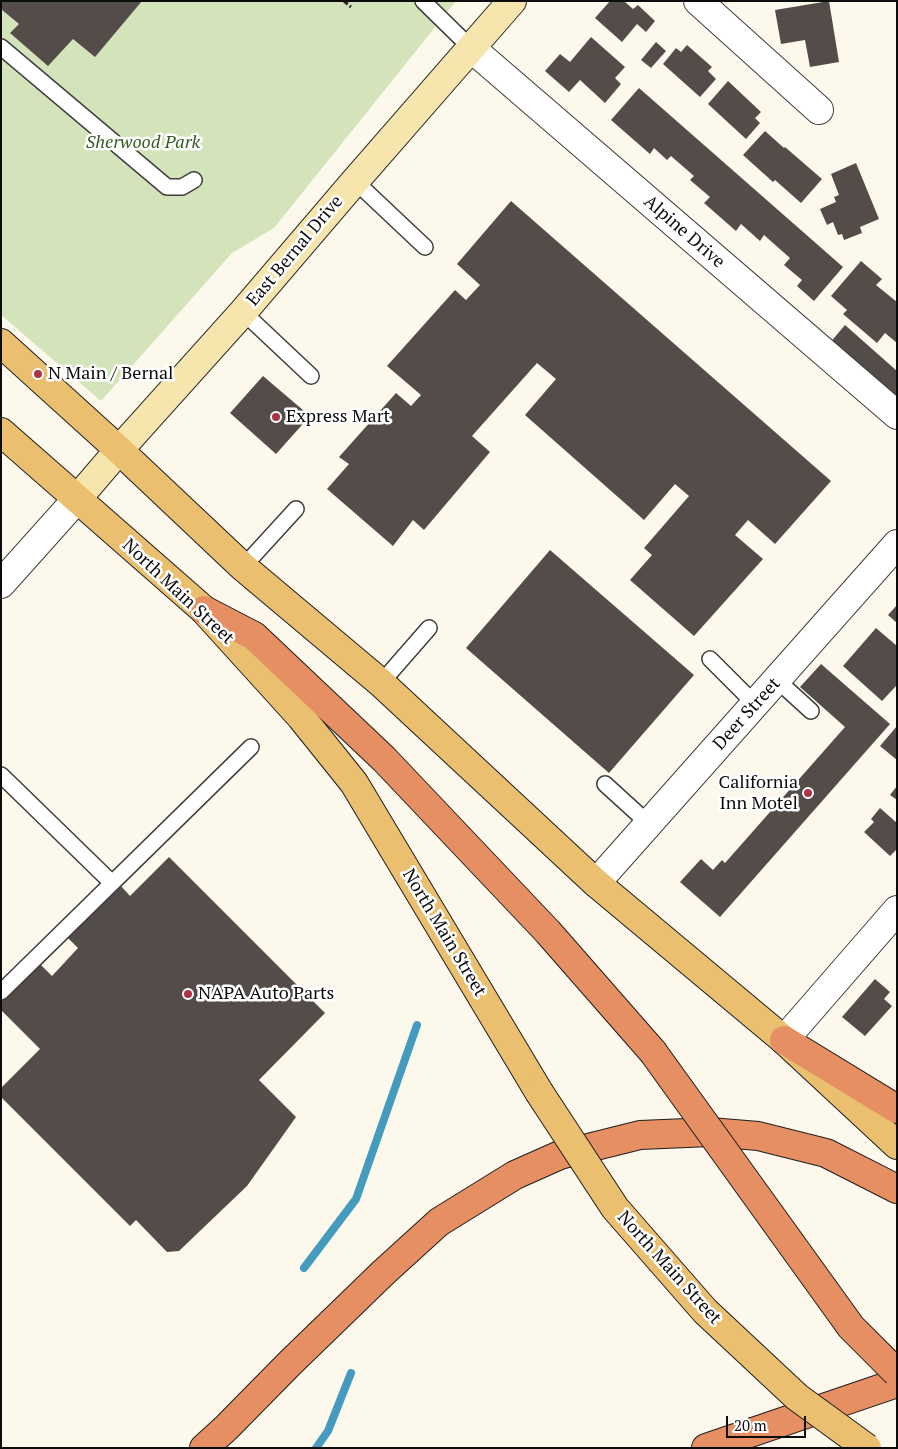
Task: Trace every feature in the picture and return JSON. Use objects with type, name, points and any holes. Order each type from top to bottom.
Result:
[{"type":"highway","points":[[204,610],[254,636],[384,759],[548,932],[653,1052],[773,1216],[851,1327],[897,1373]]},
{"type":"highway","points":[[784,1040],[897,1108]]},
{"type":"highway","points":[[204,1448],[290,1362],[439,1222],[516,1175],[560,1155],[640,1135],[710,1132],[758,1136],[826,1153],[897,1189]]},
{"type":"highway","points":[[706,1448],[897,1383]]},
{"type":"main road","name":"East Bernal Drive","points":[[77,499],[243,312],[512,1]]},
{"type":"main road","points":[[1,343],[119,450],[243,567],[381,682],[596,883],[784,1040],[897,1145]]},
{"type":"main road","name":"North Main Street","points":[[1,432],[204,610],[301,717],[354,783],[539,1092],[615,1208],[705,1311],[797,1397],[867,1448]]},
{"type":"street","points":[[698,1],[820,110]]},
{"type":"street","name":"Alpine Drive","points":[[471,48],[897,415]]},
{"type":"street","points":[[1,584],[77,499]]},
{"type":"street","name":"Deer Street","points":[[596,883],[897,544]]},
{"type":"street","points":[[784,1040],[897,910]]},
{"type":"lane","points":[[423,1],[471,48]]},
{"type":"lane","points":[[1,47],[167,187],[182,187],[194,180]]},
{"type":"lane","points":[[355,181],[425,247]]},
{"type":"lane","points":[[243,312],[311,376]]},
{"type":"lane","points":[[243,567],[296,509]]},
{"type":"lane","points":[[381,682],[429,628]]},
{"type":"lane","points":[[710,659],[755,704]]},
{"type":"lane","points":[[777,680],[811,711]]},
{"type":"lane","points":[[1,992],[250,747]]},
{"type":"lane","points":[[1,775],[112,883]]},
{"type":"lane","points":[[605,784],[649,824]]},
{"type":"path","points":[[344,1],[351,7]]},
{"type":"green space","name":"Sherwood Park","points":[[1,1],[456,1],[274,228],[232,253],[101,401],[1,315]]},
{"type":"building","points":[[1,1],[142,1],[95,57],[73,39],[48,66],[10,33],[19,24],[1,9]]},
{"type":"building","points":[[610,1],[624,1],[633,9],[638,5],[655,21],[646,32],[637,24],[622,42],[595,18]]},
{"type":"building","points":[[829,1],[839,62],[810,67],[805,40],[781,44],[775,10]]},
{"type":"building","points":[[591,37],[625,67],[615,78],[621,84],[605,103],[580,80],[569,92],[545,71],[560,54],[570,62]]},
{"type":"building","points":[[656,42],[666,51],[651,68],[641,60]]},
{"type":"building","points":[[687,45],[712,67],[708,71],[716,79],[700,97],[663,64],[676,48],[681,52]]},
{"type":"building","points":[[728,81],[761,112],[755,118],[760,123],[746,139],[708,104]]},
{"type":"building","points":[[639,88],[843,267],[814,301],[797,286],[802,280],[784,265],[790,258],[764,235],[760,241],[741,224],[736,231],[704,203],[710,197],[690,180],[694,176],[671,156],[667,160],[654,148],[650,154],[611,120]]},
{"type":"building","points":[[765,131],[822,179],[801,203],[775,180],[773,182],[743,155]]},
{"type":"building","points":[[856,163],[879,219],[860,227],[862,233],[844,240],[842,234],[838,235],[833,222],[827,225],[820,209],[836,202],[834,197],[839,195],[831,174]]},
{"type":"building","points":[[511,201],[831,481],[775,544],[748,520],[735,535],[763,559],[694,636],[630,580],[652,555],[644,548],[689,496],[675,484],[644,520],[525,415],[556,379],[537,363],[472,436],[490,452],[424,530],[413,520],[393,546],[327,489],[349,464],[339,457],[396,393],[411,406],[421,395],[387,366],[455,290],[466,300],[480,285],[457,264]]},
{"type":"building","points":[[861,261],[882,279],[876,285],[897,302],[897,343],[885,333],[877,343],[843,314],[847,310],[831,296]]},
{"type":"building","points":[[845,325],[897,371],[897,398],[829,344]]},
{"type":"building","points":[[263,376],[310,416],[276,454],[230,413]]},
{"type":"building","points":[[550,550],[694,675],[609,773],[466,648]]},
{"type":"building","points":[[897,605],[897,623],[888,615]]},
{"type":"building","points":[[876,628],[897,646],[897,685],[882,701],[843,666]]},
{"type":"building","name":"California Inn Motel","points":[[821,664],[890,724],[720,917],[680,882],[701,859],[713,870],[722,860],[725,863],[845,727],[800,687]]},
{"type":"building","points":[[897,726],[897,760],[880,746]]},
{"type":"building","points":[[897,786],[897,800],[890,795]]},
{"type":"building","points":[[880,808],[897,823],[897,849],[890,856],[864,832],[874,822],[871,819]]},
{"type":"building","points":[[169,857],[325,1013],[259,1080],[296,1117],[247,1186],[179,1251],[167,1252],[136,1220],[130,1226],[1,1097],[1,1088],[40,1049],[1,1010],[1,997],[37,961],[52,976],[78,948],[68,938],[121,886],[130,896]]},
{"type":"building","points":[[875,979],[890,992],[884,999],[892,1006],[865,1036],[842,1017]]},
{"type":"waterway","points":[[304,1268],[356,1199],[417,1025]]},
{"type":"waterway","points":[[316,1448],[328,1431],[351,1373]]},
{"type":"place","name":"N Main / Bernal","points":[[38,374]]},
{"type":"place","name":"Express Mart","points":[[276,417]]},
{"type":"place","name":"California Inn Motel","points":[[808,793]]},
{"type":"place","name":"NAPA Auto Parts","points":[[188,994]]}]
